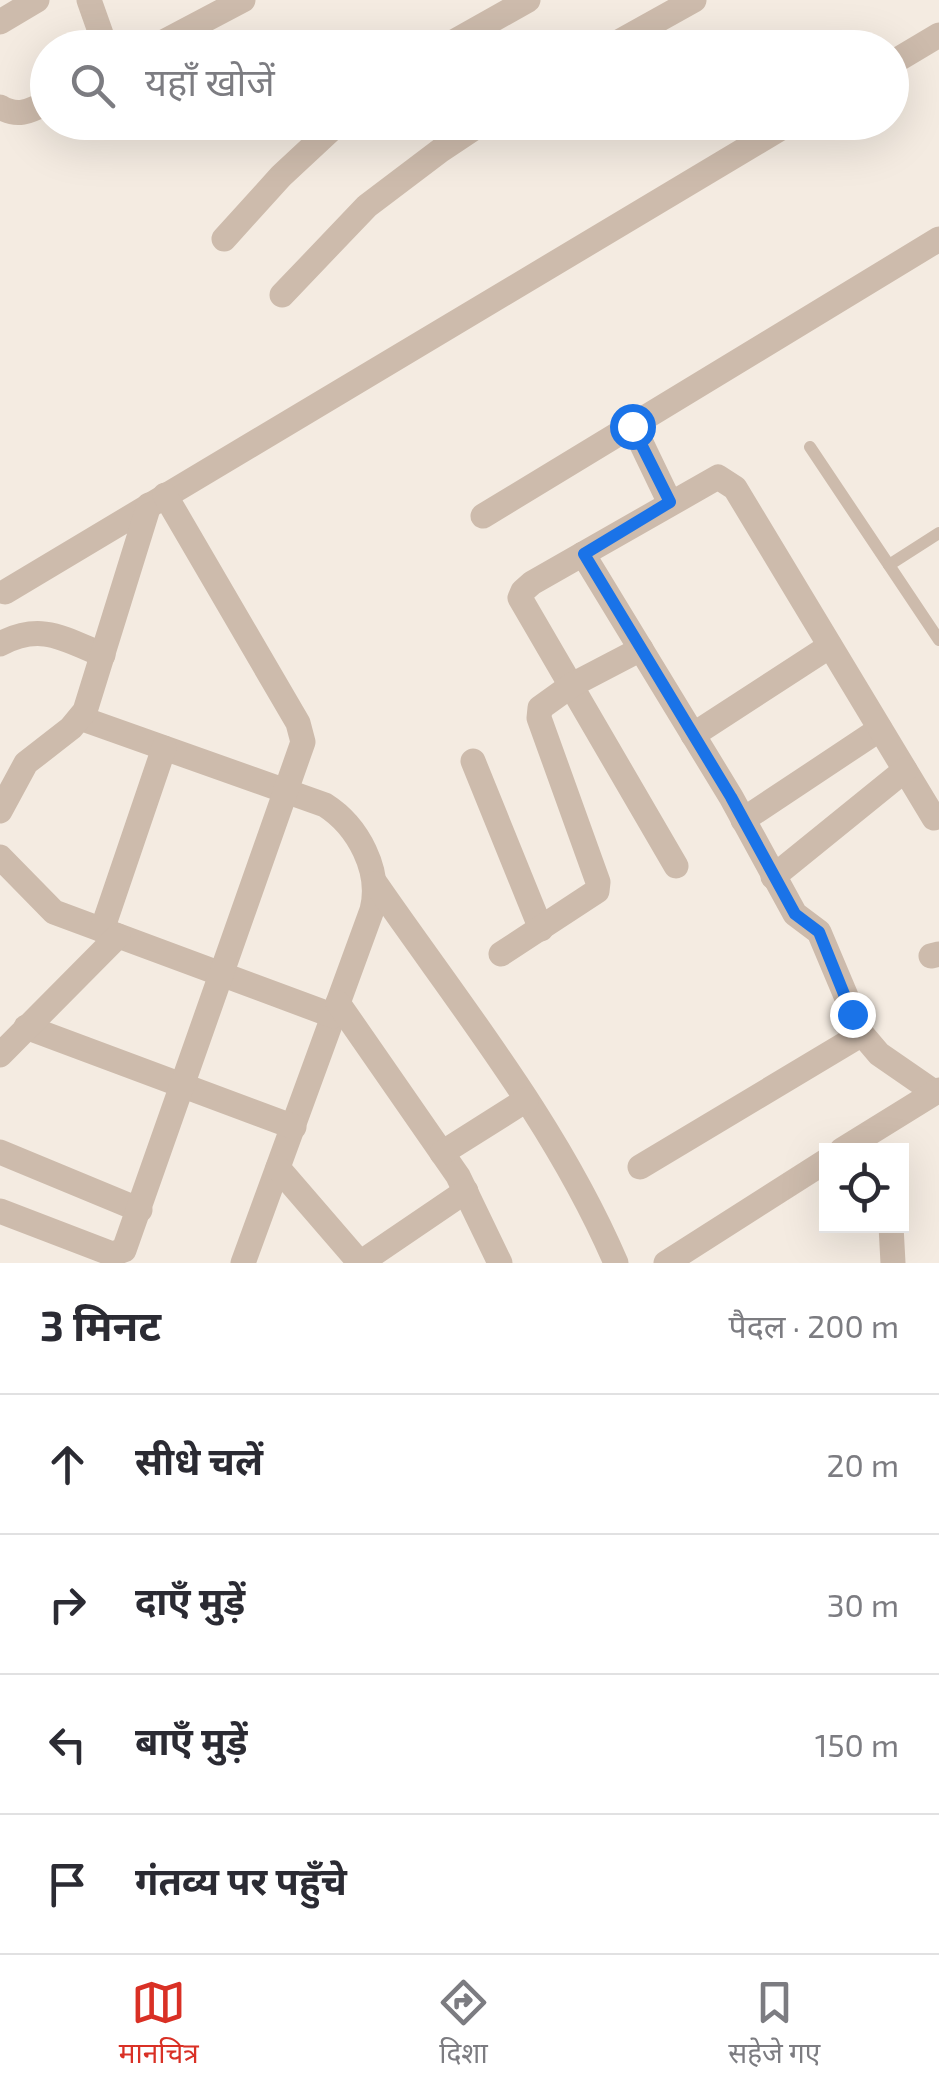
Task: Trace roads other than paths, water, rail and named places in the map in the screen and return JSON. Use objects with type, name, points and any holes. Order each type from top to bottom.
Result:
[{"type":"street","points":[[0,22],[38,0]]},
{"type":"street","points":[[89,0],[100,30]]},
{"type":"street","points":[[186,30],[244,0]]},
{"type":"street","points":[[474,30],[527,0]]},
{"type":"street","points":[[640,30],[694,0]]},
{"type":"street","points":[[909,54],[939,35]]},
{"type":"street","points":[[0,106],[12,114],[30,111]]},
{"type":"street","points":[[224,239],[320,140]]},
{"type":"street","points":[[282,295],[367,206],[456,140]]},
{"type":"street","points":[[25,632],[3,588],[762,140]]},
{"type":"street","points":[[482,516],[939,239]]},
{"type":"street","points":[[632,426],[670,502]]},
{"type":"street","points":[[676,866],[520,598],[532,583],[710,478],[727,480],[934,818]]},
{"type":"street","points":[[0,811],[26,763],[80,718],[157,500]]},
{"type":"street","points":[[0,1211],[112,1254],[124,1250],[303,742],[298,722],[157,500]]},
{"type":"street","points":[[584,554],[693,734],[795,914],[819,932],[862,1034],[879,1054],[937,1091],[860,1143]]},
{"type":"street","points":[[0,644],[25,632],[49,633],[102,655]]},
{"type":"street","points":[[693,734],[830,646]]},
{"type":"street","points":[[501,954],[597,891],[598,882],[538,718],[544,702],[641,649]]},
{"type":"street","points":[[80,718],[341,815],[362,845],[376,884],[559,1148],[616,1263]]},
{"type":"street","points":[[743,820],[880,729]]},
{"type":"street","points":[[0,1055],[110,933],[164,748]]},
{"type":"street","points":[[474,760],[541,929]]},
{"type":"street","points":[[773,877],[905,770]]},
{"type":"street","points":[[0,858],[54,912],[223,975],[336,1010],[442,1152],[466,1191],[500,1263]]},
{"type":"street","points":[[243,1263],[372,910],[376,884]]},
{"type":"street","points":[[26,1028],[294,1127]]},
{"type":"street","points":[[640,1167],[862,1034]]},
{"type":"street","points":[[442,1152],[526,1100]]},
{"type":"street","points":[[0,1152],[140,1210]]},
{"type":"street","points":[[666,1263],[819,1165]]},
{"type":"street","points":[[278,1168],[360,1263],[466,1191]]},
{"type":"street","points":[[891,1233],[892,1263]]},
{"type":"lane","points":[[810,446],[939,640]]},
{"type":"lane","points":[[889,565],[939,533]]}]
